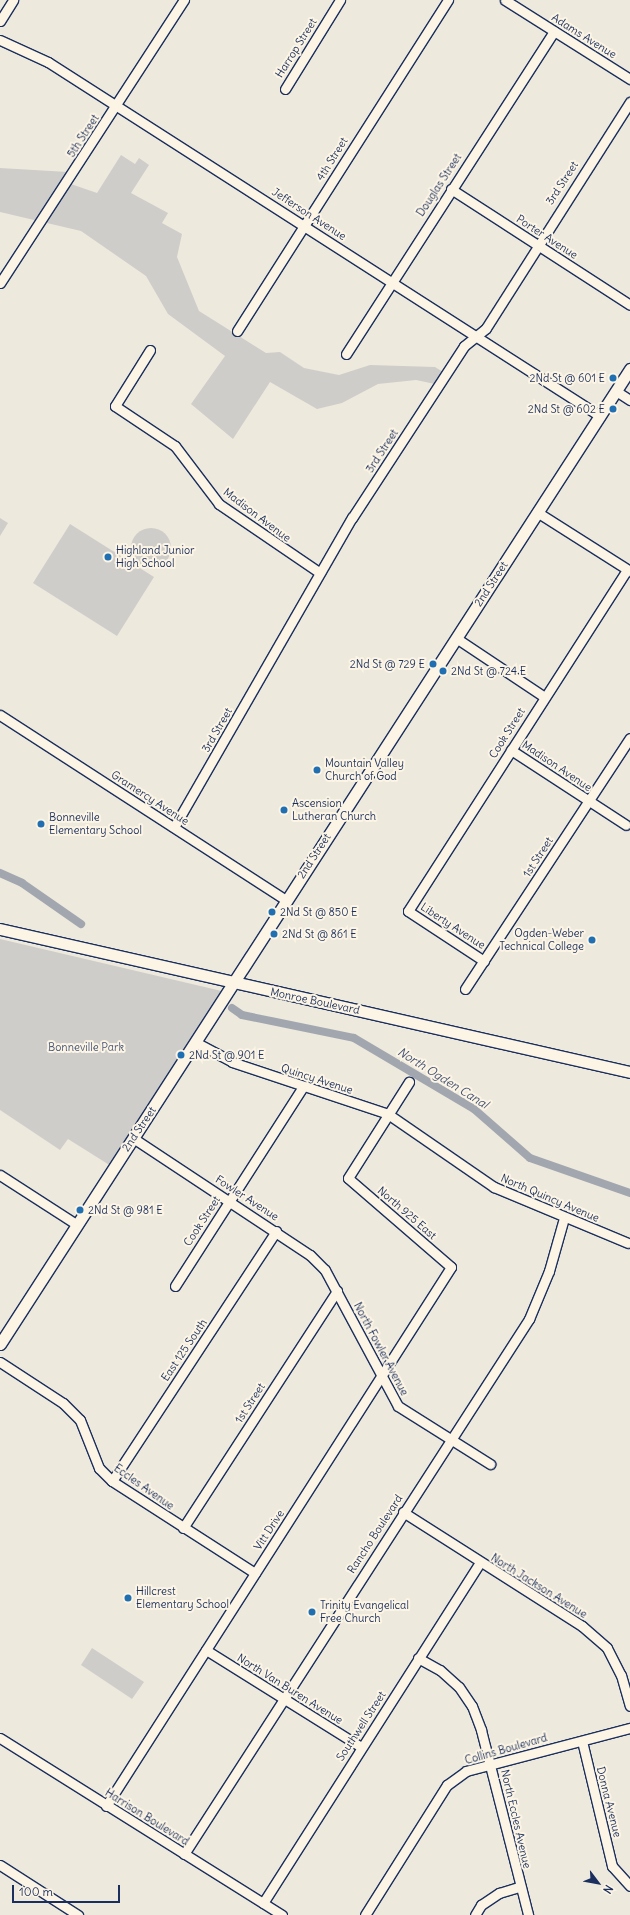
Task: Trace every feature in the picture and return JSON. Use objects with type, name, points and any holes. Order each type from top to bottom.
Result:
[{"type":"main road","name":"2nd Street","points":[[0,1344],[76,1224],[197,1042],[286,900],[630,369]]},
{"type":"main road","name":"Monroe Boulevard","points":[[0,929],[630,1072]]},
{"type":"street","points":[[0,21],[13,0]]},
{"type":"street","name":"5th Street","points":[[0,283],[117,106],[184,0]]},
{"type":"street","name":"Harrop Street","points":[[285,89],[340,0]]},
{"type":"street","name":"4th Street","points":[[237,331],[448,0]]},
{"type":"street","name":"Adams Avenue","points":[[505,0],[630,79]]},
{"type":"street","name":"Douglas Street","points":[[346,354],[391,281],[554,31]]},
{"type":"street","name":"Jefferson Avenue","points":[[0,40],[48,62],[600,416]]},
{"type":"street","name":"3rd Street","points":[[174,827],[320,574],[464,346],[486,328],[630,102]]},
{"type":"street","name":"Porter Avenue","points":[[451,189],[630,304]]},
{"type":"street","name":"Madison Avenue","points":[[150,350],[115,406],[174,446],[219,504],[320,574]]},
{"type":"street","points":[[616,391],[630,400]]},
{"type":"street","points":[[537,512],[628,570]]},
{"type":"street","name":"Cook Street","points":[[408,911],[511,750],[543,696],[628,570]]},
{"type":"street","points":[[456,638],[543,696]]},
{"type":"street","name":"Gramercy Avenue","points":[[0,715],[286,900]]},
{"type":"street","name":"1st Street","points":[[466,989],[630,738]]},
{"type":"street","name":"Madison Avenue","points":[[511,750],[626,826]]},
{"type":"street","name":"Liberty Avenue","points":[[408,911],[484,961]]},
{"type":"street","name":"Quincy Avenue","points":[[197,1042],[232,1062],[302,1088],[388,1114]]},
{"type":"street","points":[[388,1114],[409,1082]]},
{"type":"street","name":"Cook Street","points":[[175,1286],[302,1088]]},
{"type":"street","name":"North 925 East","points":[[388,1114],[348,1178],[451,1267]]},
{"type":"street","name":"North Quincy Avenue","points":[[388,1114],[494,1187],[564,1218],[628,1243]]},
{"type":"street","name":"Fowler Avenue","points":[[133,1138],[276,1231],[315,1260],[337,1291]]},
{"type":"street","points":[[1,1177],[76,1224]]},
{"type":"street","name":"Rancho Boulevard","points":[[184,1854],[528,1319],[549,1271],[564,1218]]},
{"type":"street","name":"East 125 South","points":[[112,1481],[276,1231]]},
{"type":"street","name":"Vitt Drive","points":[[106,1806],[451,1267]]},
{"type":"street","name":"1st Street","points":[[183,1528],[337,1291]]},
{"type":"street","name":"North Fowler Avenue","points":[[337,1291],[383,1374],[398,1406],[490,1464]]},
{"type":"street","name":"Eccles Avenue","points":[[0,1362],[63,1403],[80,1420],[99,1468],[112,1481],[183,1528]]},
{"type":"street","name":"North Jackson Avenue","points":[[404,1512],[582,1626],[607,1648],[621,1675],[630,1706]]},
{"type":"street","points":[[183,1528],[255,1574]]},
{"type":"street","name":"Southwell Street","points":[[263,1903],[480,1562]]},
{"type":"street","name":"North Van Buren Avenue","points":[[206,1650],[361,1748]]},
{"type":"street","name":"North Eccles Avenue","points":[[418,1658],[440,1670],[459,1687],[482,1730],[519,1887],[528,1915]]},
{"type":"street","name":"Collins Boulevard","points":[[365,1915],[447,1785],[466,1771],[630,1728]]},
{"type":"street","name":"Harrison Boulevard","points":[[0,1738],[106,1806],[282,1915]]},
{"type":"street","name":"Donna Avenue","points":[[582,1741],[612,1866],[630,1886]]},
{"type":"street","points":[[0,1865],[78,1915]]},
{"type":"street","points":[[475,1915],[481,1905],[499,1893],[519,1887]]},
{"type":"green space","points":[[121,155],[135,164],[139,158],[149,165],[131,193],[168,213],[162,223],[182,234],[177,257],[199,311],[266,353],[280,352],[304,368],[339,375],[370,365],[435,367],[443,372],[435,384],[416,380],[378,384],[342,403],[317,409],[270,382],[233,439],[191,404],[225,356],[168,314],[146,276],[81,231],[0,212],[0,168],[68,172],[68,183],[97,193]]},
{"type":"green space","points":[[0,518],[8,523],[0,536]]},
{"type":"green space","points":[[70,524],[154,577],[117,636],[33,583]]},
{"type":"green space","points":[[155,528],[162,531],[168,537],[171,548],[170,556],[162,565],[155,568],[147,568],[140,565],[132,556],[131,544],[134,537],[143,529]]},
{"type":"green space","name":"Bonneville Park","points":[[0,939],[226,992],[111,1166],[68,1139],[60,1150],[0,1110]]},
{"type":"green space","points":[[92,1648],[144,1682],[132,1699],[81,1665]]},
{"type":"waterway","name":"North Ogden Canal","points":[[0,873],[22,883],[81,924]]},
{"type":"waterway","name":"North Ogden Canal","points":[[232,1008],[242,1015],[354,1038],[474,1109],[530,1158],[630,1193]]},
{"type":"place","name":"2Nd St @ 601 E","points":[[613,378]]},
{"type":"place","name":"2Nd St @ 602 E","points":[[613,409]]},
{"type":"place","name":"Highland Junior High School","points":[[108,557]]},
{"type":"place","name":"2Nd St @ 729 E","points":[[433,664]]},
{"type":"place","name":"2Nd St @ 724 E","points":[[443,671]]},
{"type":"place","name":"Mountain Valley Church of God","points":[[317,770]]},
{"type":"place","name":"Ascension Lutheran Church","points":[[284,810]]},
{"type":"place","name":"Bonneville Elementary School","points":[[41,824]]},
{"type":"place","name":"2Nd St @ 850 E","points":[[272,912]]},
{"type":"place","name":"2Nd St @ 861 E","points":[[274,934]]},
{"type":"place","name":"Ogden-Weber Technical College","points":[[592,940]]},
{"type":"place","name":"2Nd St @ 901 E","points":[[181,1055]]},
{"type":"place","name":"2Nd St @ 981 E","points":[[80,1210]]},
{"type":"place","name":"Hillcrest Elementary School","points":[[128,1598]]},
{"type":"place","name":"Trinity Evangelical Free Church","points":[[312,1612]]}]
